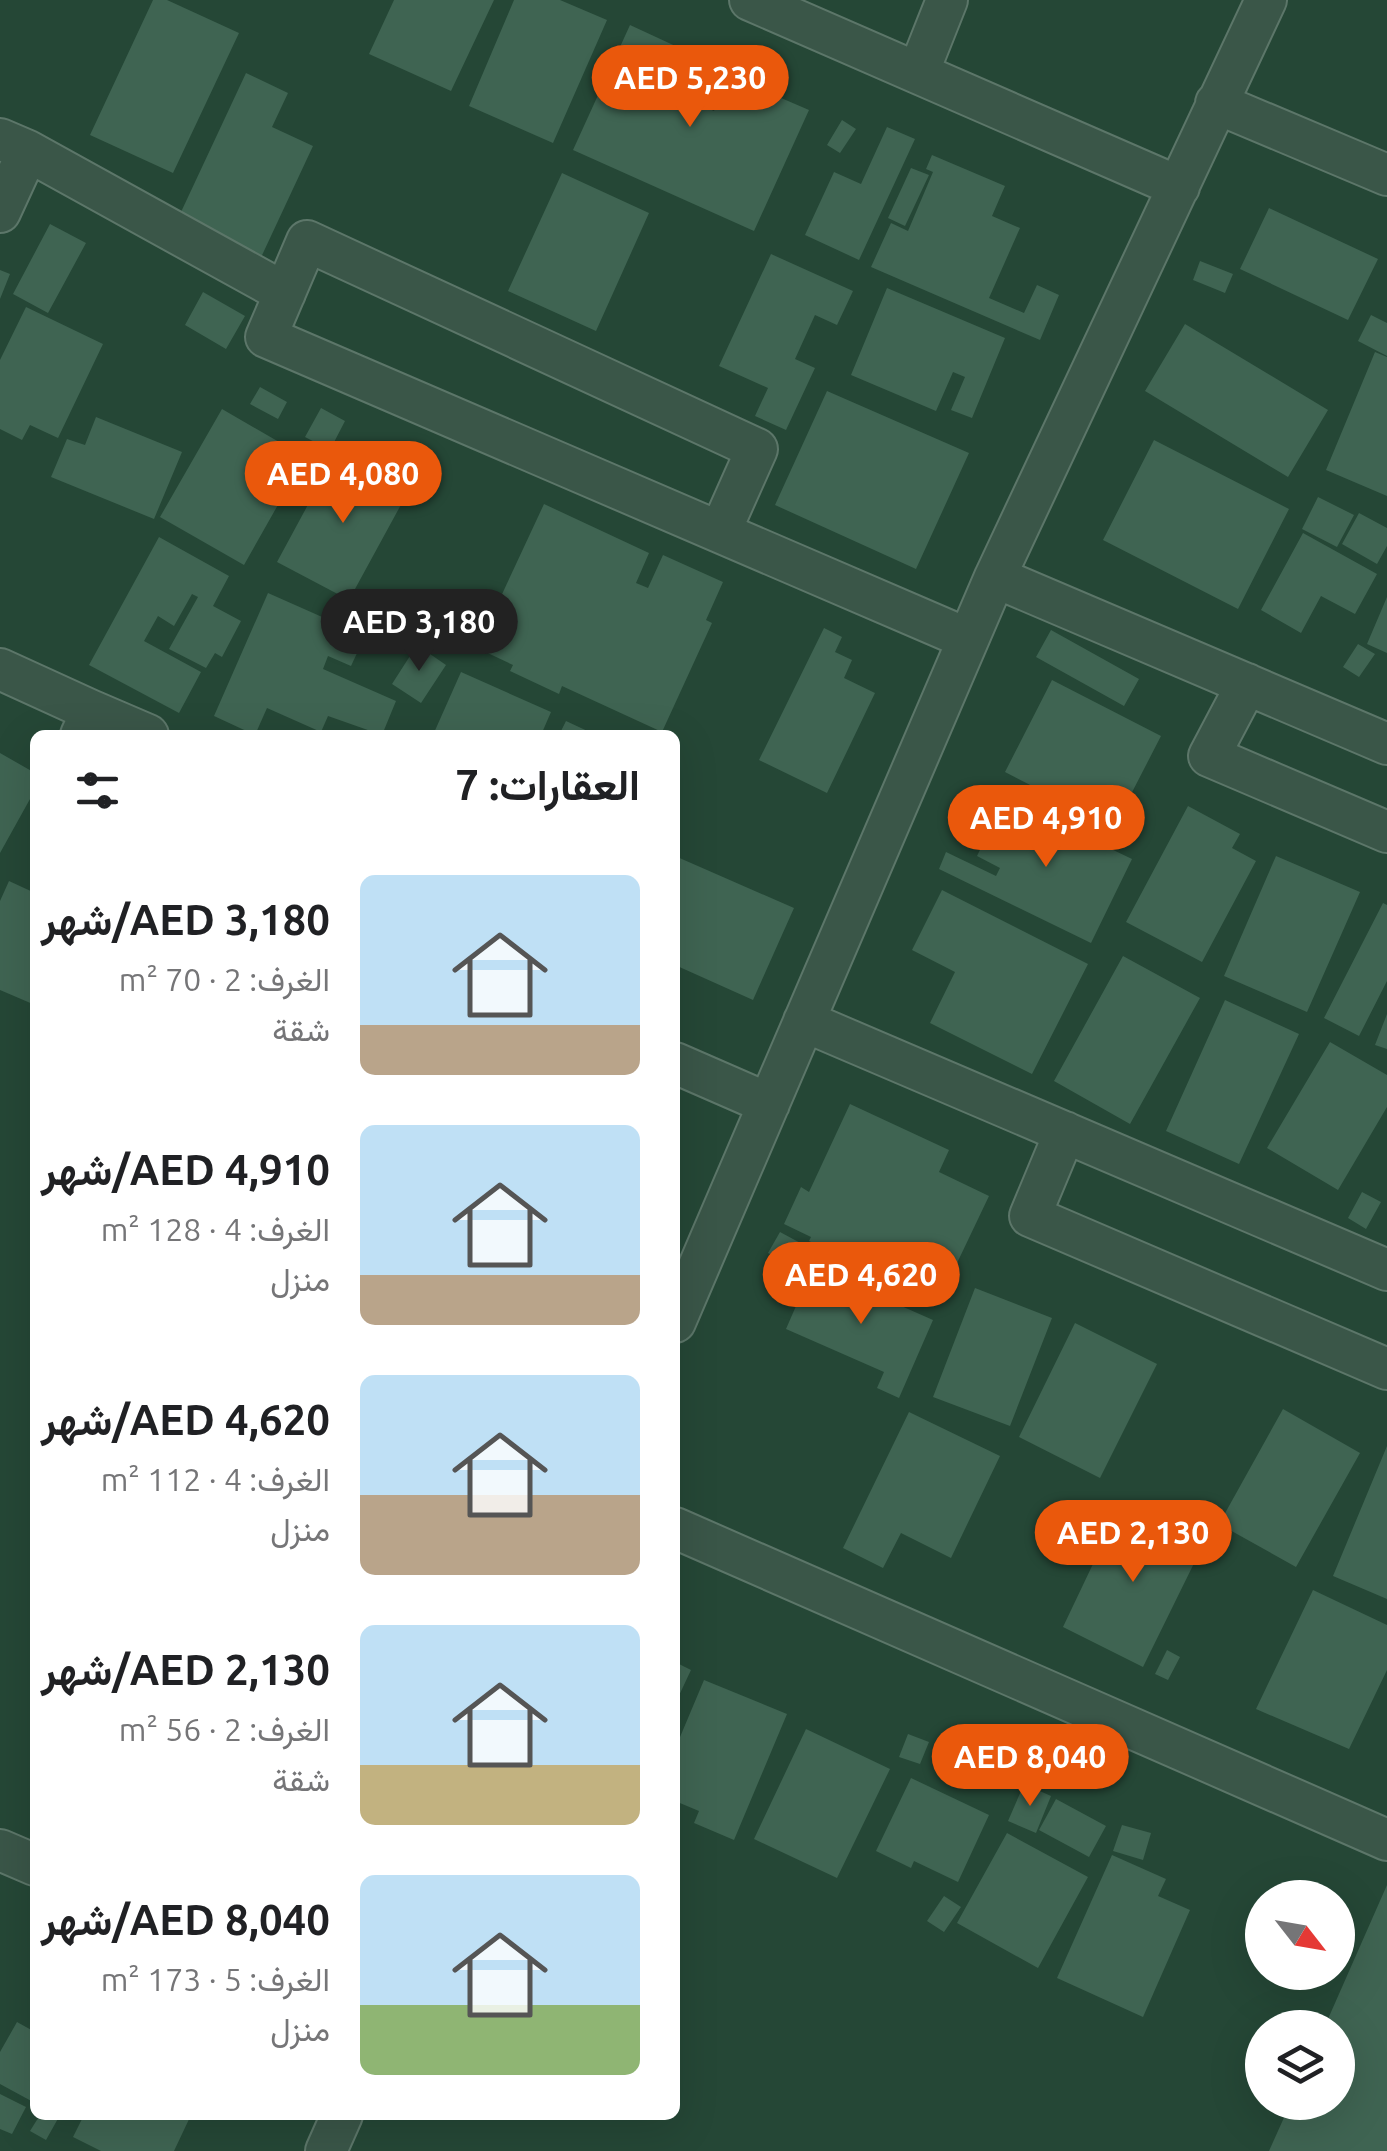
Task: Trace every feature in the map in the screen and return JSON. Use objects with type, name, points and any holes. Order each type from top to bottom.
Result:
[{"type":"street","points":[[750,0],[1179,187]]},
{"type":"street","points":[[918,73],[947,0]]},
{"type":"street","points":[[680,1310],[994,577],[1266,0]]},
{"type":"street","points":[[1216,103],[1387,175]]},
{"type":"street","points":[[0,212],[14,145],[285,292]]},
{"type":"street","points":[[720,532],[757,450],[307,241],[266,338],[968,639]]},
{"type":"street","points":[[994,577],[1387,744]]},
{"type":"street","points":[[0,668],[87,723],[123,730]]},
{"type":"street","points":[[1247,684],[1210,756],[1387,832]]},
{"type":"street","points":[[804,1020],[1387,1270]]},
{"type":"street","points":[[680,1065],[768,1104]]},
{"type":"street","points":[[1065,1132],[1030,1216],[1387,1369]]},
{"type":"street","points":[[680,1530],[1387,1840]]},
{"type":"street","points":[[0,1850],[30,1863]]},
{"type":"street","points":[[326,2151],[340,2120]]},
{"type":"building","points":[[153,0],[167,0],[239,33],[173,173],[90,135]]},
{"type":"building","points":[[394,0],[494,0],[451,91],[369,54]]},
{"type":"building","points":[[514,0],[560,0],[607,20],[553,143],[469,106]]},
{"type":"building","points":[[630,25],[710,62],[693,102],[714,111],[730,76],[809,110],[754,231],[573,150]]},
{"type":"building","points":[[246,73],[288,93],[272,127],[313,146],[257,266],[174,227]]},
{"type":"building","points":[[842,120],[856,129],[840,153],[827,145]]},
{"type":"building","points":[[887,127],[915,139],[859,260],[805,235],[834,172],[861,184]]},
{"type":"building","points":[[932,155],[1005,186],[992,216],[1020,228],[989,298],[1024,313],[1037,285],[1059,295],[1040,340],[871,267],[891,223],[908,231],[933,172],[926,169]]},
{"type":"building","points":[[911,168],[929,175],[905,226],[888,218]]},
{"type":"building","points":[[562,173],[649,213],[596,331],[508,291]]},
{"type":"building","points":[[1269,208],[1378,259],[1348,320],[1240,269]]},
{"type":"building","points":[[50,224],[86,243],[48,313],[13,294]]},
{"type":"building","points":[[771,254],[853,291],[837,325],[815,315],[795,359],[815,368],[786,430],[755,416],[768,388],[719,366]]},
{"type":"building","points":[[1200,261],[1233,274],[1225,293],[1193,280]]},
{"type":"building","points":[[0,270],[10,274],[0,299]]},
{"type":"building","points":[[887,288],[1005,338],[972,418],[951,410],[965,377],[953,372],[936,411],[851,375]]},
{"type":"building","points":[[203,292],[245,316],[226,349],[185,325]]},
{"type":"building","points":[[26,307],[103,344],[58,438],[30,425],[22,440],[0,429],[0,360]]},
{"type":"building","points":[[1371,315],[1387,323],[1387,356],[1358,341]]},
{"type":"building","points":[[1185,324],[1328,410],[1288,477],[1145,391]]},
{"type":"building","points":[[1375,352],[1387,357],[1387,496],[1326,470]]},
{"type":"building","points":[[260,387],[287,402],[278,419],[250,404]]},
{"type":"building","points":[[827,391],[969,453],[916,569],[775,505]]},
{"type":"building","points":[[321,408],[345,421],[330,450],[305,437]]},
{"type":"building","points":[[222,409],[305,457],[244,565],[160,517]]},
{"type":"building","points":[[96,417],[182,452],[154,519],[51,477],[67,439],[85,445]]},
{"type":"building","points":[[1154,440],[1289,509],[1238,609],[1103,540]]},
{"type":"building","points":[[337,451],[409,490],[349,600],[277,562]]},
{"type":"building","points":[[1318,497],[1354,515],[1337,547],[1302,529]]},
{"type":"building","points":[[544,504],[649,553],[636,583],[648,588],[663,555],[723,582],[706,620],[712,623],[663,730],[562,686],[559,694],[510,671],[513,665],[477,648]]},
{"type":"building","points":[[1359,513],[1387,528],[1387,546],[1377,564],[1342,544]]},
{"type":"building","points":[[1303,533],[1377,574],[1355,614],[1321,596],[1301,633],[1261,610]]},
{"type":"building","points":[[159,537],[229,576],[213,606],[241,621],[222,657],[215,653],[206,668],[169,649],[198,597],[192,594],[174,626],[158,616],[144,641],[201,672],[179,713],[89,665]]},
{"type":"building","points":[[268,593],[365,636],[351,666],[328,656],[323,669],[396,701],[384,730],[368,730],[328,716],[322,730],[316,730],[267,708],[257,730],[244,730],[214,716]]},
{"type":"building","points":[[1387,597],[1387,653],[1367,644]]},
{"type":"building","points":[[824,628],[842,637],[835,652],[852,660],[844,678],[875,693],[827,793],[759,760]]},
{"type":"building","points":[[1051,630],[1139,679],[1124,706],[1036,657]]},
{"type":"building","points":[[1358,644],[1375,654],[1359,677],[1343,667]]},
{"type":"building","points":[[417,645],[446,665],[421,703],[392,684]]},
{"type":"building","points":[[461,672],[551,712],[543,730],[435,730]]},
{"type":"building","points":[[1052,680],[1161,736],[1127,802],[1141,809],[1128,835],[1005,772]]},
{"type":"building","points":[[566,721],[585,730],[562,730]]},
{"type":"building","points":[[0,753],[30,770],[30,799],[0,853]]},
{"type":"building","points":[[1005,798],[1132,859],[1091,943],[939,869],[946,852],[996,876],[1000,868],[977,856]]},
{"type":"building","points":[[1188,806],[1240,834],[1232,848],[1256,861],[1202,962],[1126,922]]},
{"type":"building","points":[[1276,856],[1360,892],[1307,1012],[1224,976]]},
{"type":"building","points":[[680,858],[794,908],[753,1000],[680,967]]},
{"type":"building","points":[[9,881],[30,891],[30,1003],[0,990],[0,901]]},
{"type":"building","points":[[942,890],[1088,964],[1032,1074],[930,1023],[955,972],[912,950]]},
{"type":"building","points":[[1383,903],[1387,905],[1387,981],[1359,1036],[1324,1018]]},
{"type":"building","points":[[1123,956],[1200,998],[1130,1124],[1054,1081]]},
{"type":"building","points":[[1225,1000],[1299,1034],[1239,1164],[1166,1131]]},
{"type":"building","points":[[1387,1014],[1387,1049],[1375,1045]]},
{"type":"building","points":[[1330,1042],[1387,1075],[1387,1107],[1338,1190],[1267,1148]]},
{"type":"building","points":[[850,1104],[949,1150],[939,1172],[989,1196],[938,1303],[809,1241],[811,1237],[784,1224],[801,1187],[809,1192]]},
{"type":"building","points":[[1362,1192],[1381,1202],[1366,1229],[1348,1218]]},
{"type":"building","points":[[780,1232],[806,1246],[794,1267],[768,1253]]},
{"type":"building","points":[[813,1267],[933,1320],[899,1398],[877,1388],[884,1372],[786,1329]]},
{"type":"building","points":[[975,1288],[1052,1318],[1010,1426],[933,1397]]},
{"type":"building","points":[[1075,1323],[1157,1364],[1100,1478],[1019,1437]]},
{"type":"building","points":[[1283,1409],[1360,1453],[1296,1567],[1219,1524]]},
{"type":"building","points":[[909,1412],[1000,1456],[951,1558],[901,1533],[883,1568],[843,1548]]},
{"type":"building","points":[[1387,1446],[1387,1599],[1333,1576]]},
{"type":"building","points":[[1122,1503],[1204,1543],[1143,1667],[1063,1627]]},
{"type":"building","points":[[1313,1590],[1387,1625],[1387,1670],[1349,1749],[1256,1709]]},
{"type":"building","points":[[1167,1650],[1180,1657],[1168,1680],[1155,1674]]},
{"type":"building","points":[[680,1664],[691,1670],[680,1693]]},
{"type":"building","points":[[704,1680],[787,1714],[734,1840],[694,1823],[699,1811],[680,1803],[680,1737]]},
{"type":"building","points":[[806,1729],[890,1769],[837,1878],[754,1839]]},
{"type":"building","points":[[908,1734],[929,1742],[920,1764],[899,1757]]},
{"type":"building","points":[[911,1778],[989,1815],[958,1882],[914,1861],[911,1868],[876,1851]]},
{"type":"building","points":[[1024,1784],[1051,1796],[1036,1833],[1008,1821]]},
{"type":"building","points":[[1056,1799],[1106,1826],[1089,1857],[1039,1830]]},
{"type":"building","points":[[1122,1825],[1151,1833],[1143,1860],[1113,1851]]},
{"type":"building","points":[[1007,1833],[1088,1877],[1038,1968],[957,1923]]},
{"type":"building","points":[[1112,1855],[1166,1879],[1158,1896],[1190,1910],[1143,2017],[1057,1978]]},
{"type":"building","points":[[1387,1885],[1387,2151],[1269,2151],[1283,2120],[1355,2120],[1355,2010],[1332,2010],[1341,1990],[1355,1990],[1355,1958]]},
{"type":"building","points":[[944,1896],[961,1907],[944,1932],[927,1921]]},
{"type":"building","points":[[17,2022],[30,2029],[30,2100],[0,2084],[0,2052]]},
{"type":"building","points":[[0,2094],[26,2107],[12,2134],[0,2129]]},
{"type":"building","points":[[37,2120],[57,2120],[46,2140],[30,2131]]},
{"type":"building","points":[[82,2120],[189,2120],[174,2151],[101,2151],[73,2137]]}]
